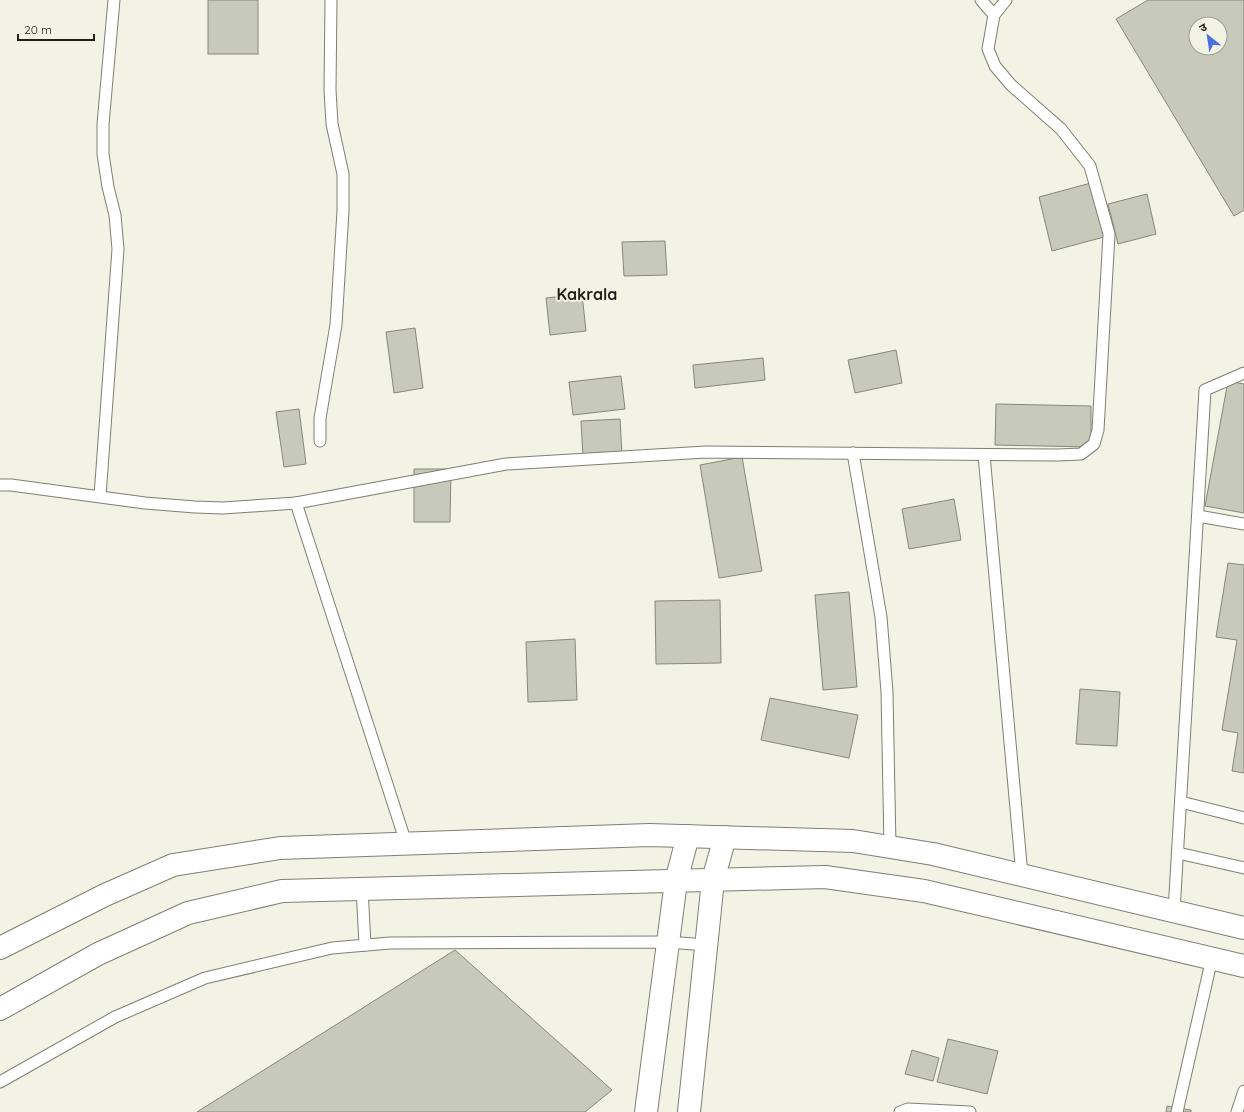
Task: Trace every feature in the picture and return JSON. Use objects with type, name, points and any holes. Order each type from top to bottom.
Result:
[{"type":"street","points":[[0,948],[105,895],[173,865],[280,848],[641,835],[853,841],[934,854],[1244,928]]},
{"type":"street","points":[[646,1112],[676,881],[688,836]]},
{"type":"street","points":[[689,1112],[713,880],[725,837]]},
{"type":"street","points":[[0,1009],[98,954],[188,912],[282,891],[362,888],[825,877],[924,891],[1244,966]]},
{"type":"lane","points":[[100,496],[118,249],[115,215],[108,187],[103,154],[103,124],[114,0]]},
{"type":"lane","points":[[320,441],[320,418],[336,325],[343,211],[343,174],[332,124],[331,111],[330,0]]},
{"type":"lane","points":[[981,0],[994,15]]},
{"type":"lane","points":[[0,486],[11,485],[145,503],[224,508],[296,503],[506,464],[706,452],[1081,454],[1094,444],[1098,430],[1109,234],[1090,166],[1061,129],[1011,85],[995,66],[988,49],[994,15],[1006,0]]},
{"type":"lane","points":[[1174,911],[1205,390],[1244,373]]},
{"type":"lane","points":[[853,453],[881,617],[887,692],[890,847]]},
{"type":"lane","points":[[984,454],[1022,875]]},
{"type":"lane","points":[[296,503],[406,843]]},
{"type":"lane","points":[[1198,516],[1244,524]]},
{"type":"lane","points":[[1181,802],[1244,818]]},
{"type":"lane","points":[[1178,853],[1244,868]]},
{"type":"lane","points":[[362,888],[365,945]]},
{"type":"lane","points":[[0,1082],[115,1017],[205,978],[332,948],[398,943],[668,942],[706,945]]},
{"type":"lane","points":[[1178,1112],[1212,958]]},
{"type":"lane","points":[[1237,1112],[1244,1091]]},
{"type":"lane","points":[[900,1112],[908,1109],[970,1112]]},
{"type":"building","points":[[208,0],[258,0],[258,54],[208,54]]},
{"type":"building","points":[[1148,0],[1244,0],[1244,210],[1234,216],[1116,19]]},
{"type":"building","points":[[1091,183],[1104,237],[1052,251],[1039,197]]},
{"type":"building","points":[[1147,194],[1156,234],[1118,244],[1108,204]]},
{"type":"building","points":[[665,241],[667,275],[624,276],[622,242]]},
{"type":"building","points":[[582,294],[586,331],[550,335],[546,298]]},
{"type":"building","points":[[415,328],[423,388],[394,393],[386,332]]},
{"type":"building","points":[[896,350],[902,383],[855,393],[848,360]]},
{"type":"building","points":[[763,358],[765,380],[695,388],[693,365]]},
{"type":"building","points":[[621,376],[625,409],[573,415],[569,382]]},
{"type":"building","points":[[1228,381],[1244,384],[1244,513],[1205,506]]},
{"type":"building","points":[[996,404],[1091,406],[1091,447],[995,445]]},
{"type":"building","points":[[299,409],[306,464],[284,467],[276,412]]},
{"type":"building","points":[[620,419],[622,455],[583,457],[581,421]]},
{"type":"building","points":[[742,457],[762,571],[719,578],[700,465]]},
{"type":"building","points":[[414,469],[451,469],[450,522],[414,522]]},
{"type":"building","points":[[954,499],[961,540],[909,549],[902,509]]},
{"type":"building","points":[[1228,563],[1244,565],[1244,773],[1232,771],[1238,733],[1222,730],[1237,640],[1216,637]]},
{"type":"building","points":[[849,592],[857,687],[823,690],[815,595]]},
{"type":"building","points":[[720,600],[721,663],[656,664],[655,601]]},
{"type":"building","points":[[575,639],[577,700],[528,702],[526,642]]},
{"type":"building","points":[[1080,689],[1120,692],[1117,746],[1076,744]]},
{"type":"building","points":[[770,698],[858,715],[849,758],[761,740]]},
{"type":"building","points":[[455,950],[612,1090],[585,1112],[197,1112]]},
{"type":"building","points":[[948,1039],[998,1051],[987,1094],[937,1082]]},
{"type":"building","points":[[912,1050],[939,1058],[933,1081],[905,1074]]},
{"type":"building","points":[[1167,1106],[1191,1110],[1191,1112],[1166,1112]]},
{"type":"district","name":"Kakrala","points":[[587,294]]}]
